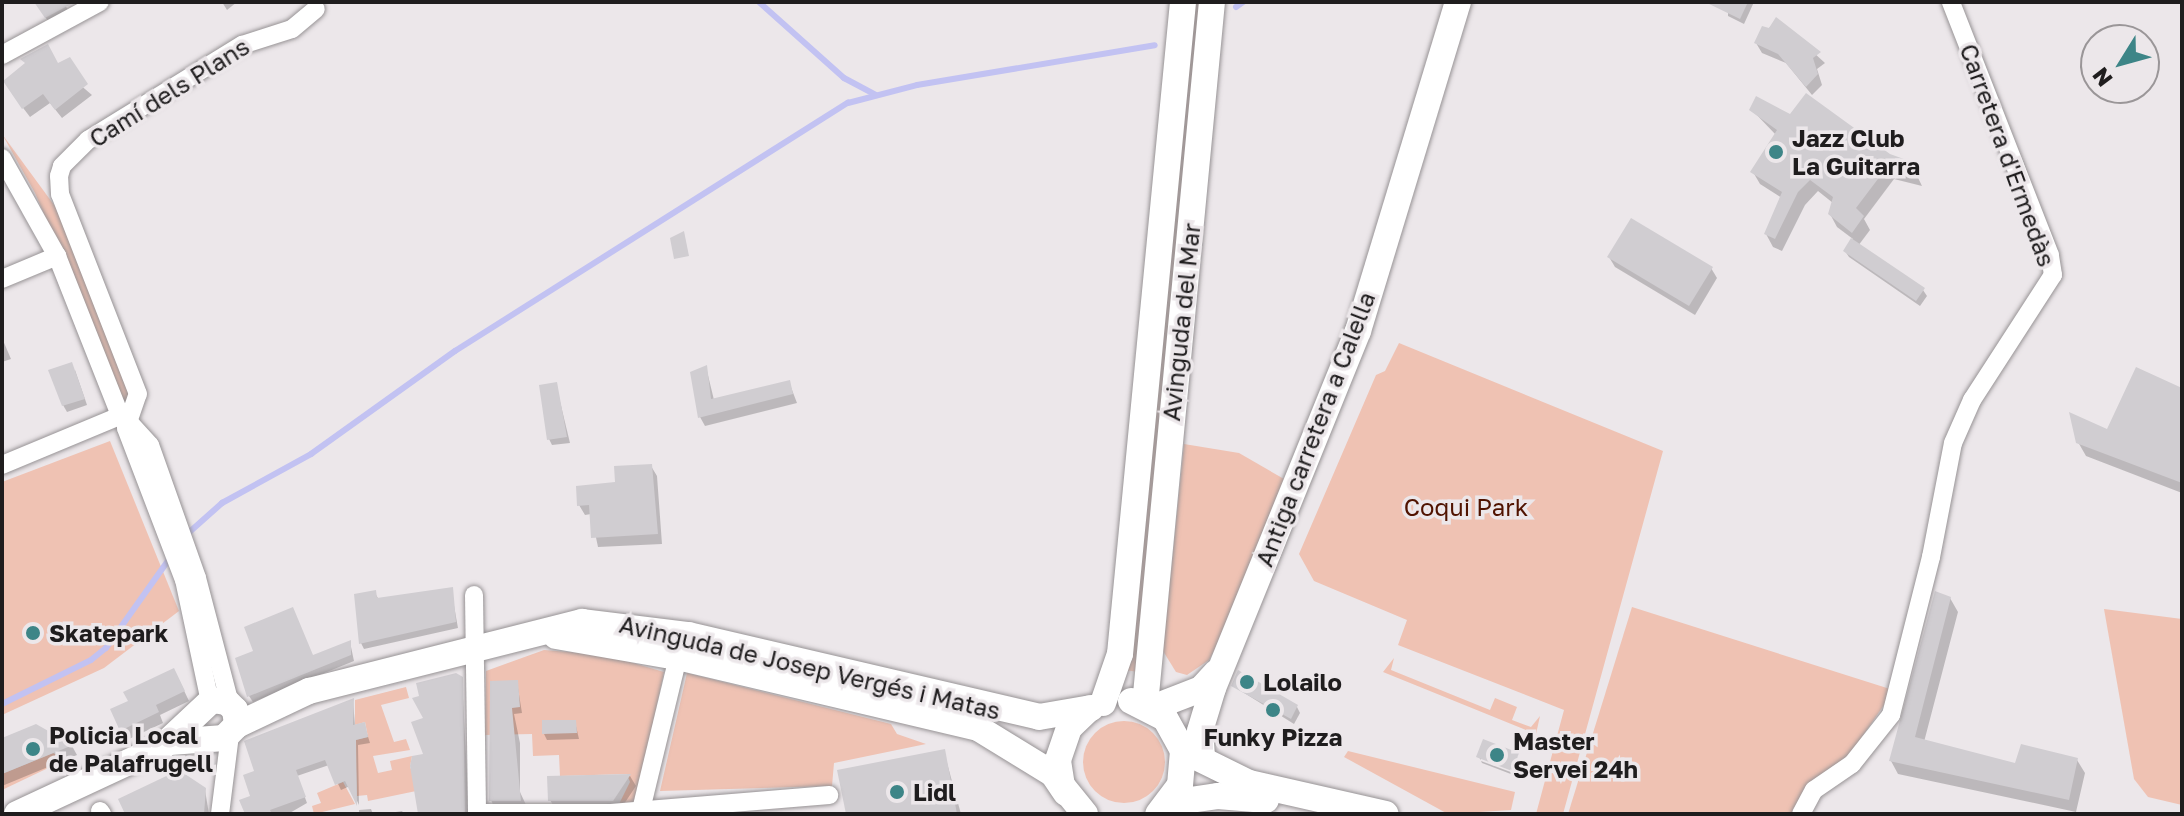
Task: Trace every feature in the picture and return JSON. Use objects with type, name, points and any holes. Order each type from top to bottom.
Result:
[{"type":"street","points":[[2,55],[100,2]]},
{"type":"street","name":"Avinguda del Mar","points":[[1097,705],[1121,642],[1183,2]]},
{"type":"street","name":"Avinguda del Mar","points":[[1149,707],[1149,643],[1212,2]]},
{"type":"street","name":"Antiga carretera a Calella","points":[[1162,811],[1182,779],[1219,669],[1358,331],[1458,2]]},
{"type":"street","name":"Carretera d'Ermedàs","points":[[1801,814],[1814,790],[1852,764],[1891,715],[1939,520],[1950,454],[1963,417],[2053,275],[2050,255],[1951,2]]},
{"type":"street","name":"Camí dels Plans","points":[[125,421],[138,394],[60,194],[62,166],[88,140],[174,86],[242,45],[292,29],[316,9]]},
{"type":"street","points":[[2,158],[57,256],[179,550],[221,717],[220,814]]},
{"type":"street","points":[[2,279],[57,256]]},
{"type":"street","points":[[2,465],[125,421]]},
{"type":"street","points":[[125,421],[145,434],[178,528],[184,580],[221,717]]},
{"type":"street","points":[[474,595],[477,814],[788,807],[829,795]]},
{"type":"street","name":"Avinguda de Josep Vergés i Matas","points":[[221,717],[582,622],[611,622],[688,635],[1007,711],[1061,716],[1097,705],[1149,707]]},
{"type":"street","name":"Avinguda de Josep Vergés i Matas","points":[[529,635],[589,640],[678,657],[978,728],[1053,774],[1079,808]]},
{"type":"street","points":[[641,810],[678,657]]},
{"type":"street","name":"Antiga carretera a Calella","points":[[1149,707],[1201,689],[1219,669]]},
{"type":"street","points":[[1079,808],[1059,769],[1061,744],[1074,721],[1097,705]]},
{"type":"street","points":[[1149,707],[1170,723],[1192,747],[1249,783],[1386,814]]},
{"type":"street","points":[[17,814],[170,742],[190,726],[221,717]]},
{"type":"street","points":[[1162,811],[1243,797],[1322,814]]},
{"type":"green space","points":[[1194,2],[1205,2],[1138,672],[1125,670]]},
{"type":"green space","points":[[2,134],[57,209],[132,390],[126,406],[35,193]]},
{"type":"green space","name":"Coqui Park","points":[[1399,343],[1663,451],[1563,814],[1536,814],[1564,710],[1398,645],[1407,620],[1314,581],[1299,554],[1376,375],[1385,371]]},
{"type":"green space","points":[[110,441],[179,611],[104,668],[2,715],[2,482]]},
{"type":"green space","points":[[1184,444],[1239,453],[1284,479],[1215,649],[1209,660],[1187,675],[1176,672],[1163,651]]},
{"type":"green space","points":[[1632,607],[1890,689],[1886,702],[1849,756],[1797,814],[1568,814]]},
{"type":"green space","points":[[2104,609],[2182,619],[2182,805],[2148,797],[2134,779]]},
{"type":"green space","points":[[544,650],[606,655],[664,672],[636,803],[618,806],[630,782],[627,774],[560,776],[559,755],[533,756],[532,734],[485,735],[486,671]]},
{"type":"green space","points":[[1394,658],[1391,670],[1490,710],[1495,698],[1517,707],[1512,720],[1531,727],[1540,716],[1536,734],[1383,672]]},
{"type":"green space","points":[[687,673],[891,724],[897,734],[926,744],[834,763],[832,786],[660,791]]},
{"type":"green space","points":[[406,687],[409,698],[381,705],[394,742],[406,739],[410,750],[373,756],[378,773],[392,770],[390,761],[412,756],[410,767],[421,790],[368,801],[367,795],[357,796],[355,740],[368,737],[365,722],[355,725],[355,700]]},
{"type":"green space","points":[[1124,721],[1140,725],[1153,733],[1161,746],[1165,762],[1161,778],[1153,791],[1140,799],[1124,803],[1108,799],[1095,791],[1087,778],[1083,762],[1087,746],[1095,733],[1108,725]]},
{"type":"green space","points":[[1348,751],[1515,792],[1511,810],[1448,814],[1344,757]]},
{"type":"green space","points":[[53,753],[65,760],[2,790],[2,774]]},
{"type":"green space","points":[[343,782],[355,804],[314,814],[312,806],[321,803],[317,793]]},
{"type":"building","points":[[34,2],[75,2],[45,18]]},
{"type":"building","points":[[1705,2],[1748,2],[1740,19]]},
{"type":"building","points":[[1776,17],[1821,52],[1813,58],[1818,74],[1806,87],[1778,54],[1754,43],[1762,26],[1769,28]]},
{"type":"building","points":[[48,44],[58,63],[70,57],[88,84],[55,110],[43,94],[22,109],[3,81],[25,63],[20,59]]},
{"type":"building","points":[[1806,93],[1890,154],[1912,162],[1905,165],[1918,174],[1887,167],[1856,208],[1864,216],[1852,233],[1828,214],[1833,197],[1810,180],[1798,192],[1775,239],[1764,234],[1782,192],[1750,172],[1777,130],[1749,110],[1756,96],[1790,114]]},
{"type":"building","points":[[1631,218],[1713,267],[1689,306],[1607,257]]},
{"type":"building","points":[[684,231],[689,256],[674,259],[670,238]]},
{"type":"building","points":[[1851,238],[1925,288],[1916,301],[1843,251]]},
{"type":"building","points":[[72,362],[85,399],[62,406],[48,370]]},
{"type":"building","points":[[707,365],[711,399],[790,380],[793,394],[698,418],[690,372]]},
{"type":"building","points":[[2136,367],[2182,388],[2182,483],[2076,443],[2069,412],[2107,429]]},
{"type":"building","points":[[557,382],[567,437],[547,440],[539,385]]},
{"type":"building","points":[[652,464],[658,534],[591,538],[589,505],[577,506],[576,486],[615,482],[614,466]]},
{"type":"building","points":[[453,587],[456,622],[359,644],[354,594],[376,590],[377,598]]},
{"type":"building","points":[[1935,591],[1951,597],[1915,737],[2015,763],[2021,744],[2078,758],[2069,800],[1889,761]]},
{"type":"building","points":[[293,607],[313,655],[351,640],[351,655],[247,697],[235,658],[253,651],[244,627]]},
{"type":"building","points":[[174,668],[185,691],[156,705],[159,712],[120,731],[110,709],[128,701],[123,692]]},
{"type":"building","points":[[1238,670],[1298,705],[1291,719],[1231,686]]},
{"type":"building","points":[[456,673],[463,677],[465,814],[418,814],[410,766],[412,756],[423,754],[411,722],[423,718],[412,698],[419,696],[416,683]]},
{"type":"building","points":[[518,680],[520,707],[512,708],[521,801],[489,801],[490,681]]},
{"type":"building","points":[[354,698],[353,725],[365,722],[368,737],[356,740],[357,806],[345,781],[335,785],[325,760],[296,770],[306,797],[270,810],[272,814],[245,814],[239,800],[250,796],[243,775],[254,771],[244,741]]},
{"type":"building","points":[[542,720],[576,720],[577,733],[542,734]]},
{"type":"building","name":"Policia Local de Palafrugell","points":[[36,724],[73,745],[2,774],[2,738]]},
{"type":"building","name":"Master Servei 24h","points":[[1483,739],[1519,753],[1512,771],[1476,757]]},
{"type":"building","name":"Lidl","points":[[945,749],[957,814],[846,814],[837,770]]},
{"type":"building","points":[[179,770],[206,788],[204,814],[125,814],[118,799]]},
{"type":"building","points":[[631,774],[613,801],[548,801],[547,776]]},
{"type":"waterway","points":[[759,2],[844,78],[876,95]]},
{"type":"waterway","points":[[1236,7],[1243,2]]},
{"type":"waterway","points":[[185,536],[222,503],[311,454],[455,351],[848,103],[917,85],[1155,45]]},
{"type":"waterway","points":[[2,704],[91,660],[106,648],[172,555]]},
{"type":"place","name":"Jazz Club La Guitarra","points":[[1776,152]]},
{"type":"place","name":"Skatepark","points":[[33,633]]},
{"type":"place","name":"Lolailo","points":[[1247,682]]},
{"type":"place","name":"Funky Pizza","points":[[1273,710]]},
{"type":"place","name":"Policia Local de Palafrugell","points":[[33,749]]},
{"type":"place","name":"Master Servei 24h","points":[[1497,755]]},
{"type":"place","name":"Lidl","points":[[897,792]]}]
